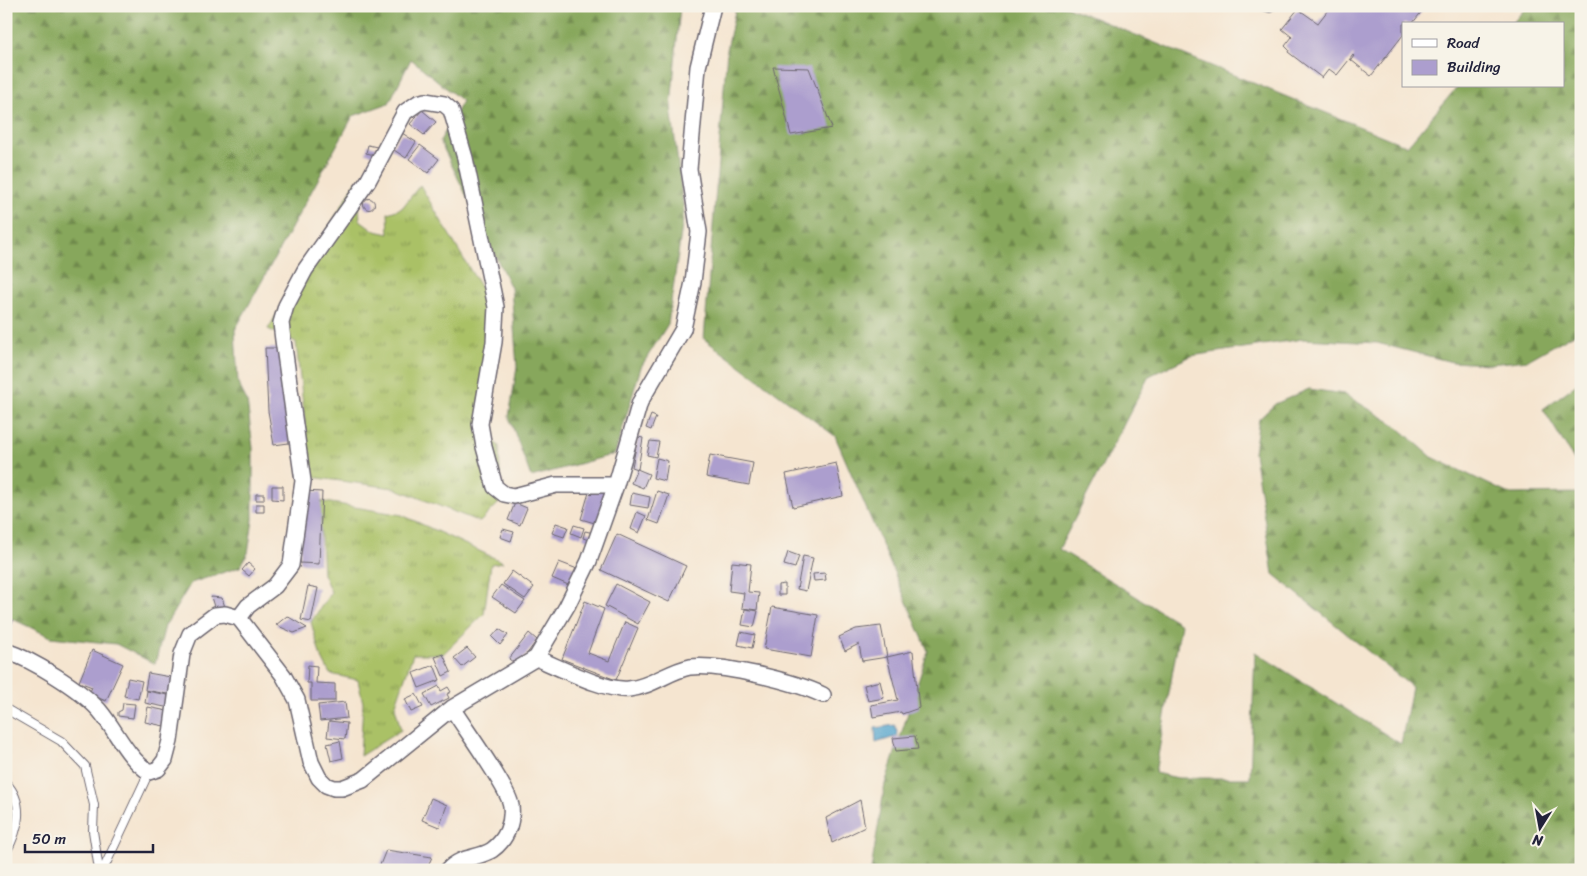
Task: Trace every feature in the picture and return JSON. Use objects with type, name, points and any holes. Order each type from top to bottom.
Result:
[{"type":"street","points":[[6,651],[28,658],[60,679],[98,709],[139,766],[149,772],[158,768],[165,760],[170,741],[182,654],[190,634],[215,615],[225,614],[239,618],[283,675],[297,700],[311,762],[319,778],[326,785],[342,788],[363,780],[452,708],[536,658],[567,606],[589,561],[616,485],[640,402],[683,329],[693,282],[699,232],[689,169],[698,67],[713,6]]},
{"type":"street","points":[[239,618],[248,606],[275,586],[291,565],[303,481],[283,340],[282,323],[286,306],[305,270],[368,181],[405,112],[418,102],[432,101],[444,104],[451,110],[465,158],[485,252],[496,308],[494,342],[480,424],[495,487],[504,494],[514,496],[556,485],[616,485]]},
{"type":"street","points":[[536,658],[608,688],[629,689],[654,682],[679,670],[708,666],[803,686],[823,695]]},
{"type":"street","points":[[448,870],[459,860],[491,850],[507,836],[511,806],[501,785],[452,708]]},
{"type":"lane","points":[[6,709],[61,741],[84,766],[94,805],[93,831],[101,870]]},
{"type":"lane","points":[[101,870],[149,772]]},
{"type":"lane","points":[[6,783],[19,804],[15,837],[6,852]]},
{"type":"green space","points":[[6,6],[680,6],[671,107],[684,212],[668,324],[641,367],[615,454],[531,477],[509,417],[517,367],[511,288],[440,141],[462,101],[411,59],[389,103],[353,116],[235,330],[238,383],[247,401],[253,448],[253,520],[248,553],[240,567],[191,583],[165,626],[155,664],[116,644],[51,637],[6,616]]},
{"type":"green space","points":[[736,6],[1065,6],[1407,146],[1456,88],[1564,88],[1564,22],[1514,22],[1527,6],[1581,6],[1581,330],[1528,360],[1490,364],[1452,362],[1377,343],[1303,339],[1191,356],[1149,376],[1059,549],[1181,624],[1155,773],[1178,778],[1250,778],[1255,652],[1401,744],[1412,687],[1273,574],[1254,453],[1259,419],[1275,404],[1309,389],[1344,394],[1394,424],[1432,457],[1509,494],[1581,493],[1581,870],[871,870],[885,784],[928,651],[835,436],[704,339],[727,50]]},
{"type":"green space","points":[[357,180],[360,220],[375,231],[389,234],[388,213],[402,208],[420,185],[488,300],[485,434],[499,446],[501,501],[480,522],[394,488],[311,477],[296,342],[268,329]]},
{"type":"green space","points":[[1581,381],[1581,471],[1543,409]]},
{"type":"green space","points":[[319,501],[402,515],[503,562],[491,564],[484,614],[443,654],[413,654],[395,707],[401,730],[360,756],[363,703],[358,680],[330,674],[320,654],[311,622],[331,592],[323,574]]},
{"type":"water","points":[[895,725],[898,736],[876,743],[875,728]]},
{"type":"building","points":[[1331,6],[1426,6],[1414,22],[1402,22],[1402,36],[1371,76],[1351,60],[1353,55],[1337,75],[1329,69],[1322,78],[1288,52],[1289,50],[1285,46],[1292,37],[1282,29],[1298,9],[1318,23]]},
{"type":"building","points":[[773,67],[809,68],[832,128],[791,135]]},
{"type":"building","points":[[422,110],[436,122],[424,135],[410,124]]},
{"type":"building","points":[[402,133],[416,142],[406,158],[391,148]]},
{"type":"building","points":[[368,145],[377,147],[375,155],[366,153]]},
{"type":"building","points":[[420,145],[439,159],[428,173],[409,159]]},
{"type":"building","points":[[367,199],[371,199],[374,204],[373,208],[367,209],[364,206],[364,202]]},
{"type":"building","points":[[265,348],[281,348],[296,442],[274,445],[268,411]]},
{"type":"building","points":[[651,415],[656,417],[651,430],[646,428]]},
{"type":"building","points":[[638,437],[643,438],[638,469],[632,467]]},
{"type":"building","points":[[650,441],[659,442],[656,457],[647,455]]},
{"type":"building","points":[[710,455],[753,463],[749,485],[706,477]]},
{"type":"building","points":[[657,458],[668,461],[665,481],[653,478]]},
{"type":"building","points":[[836,463],[843,496],[793,507],[786,474]]},
{"type":"building","points":[[637,469],[649,474],[643,488],[631,483]]},
{"type":"building","points":[[272,486],[283,486],[283,500],[272,499]]},
{"type":"building","points":[[591,486],[608,491],[598,524],[581,519]]},
{"type":"building","points":[[303,491],[322,492],[319,564],[300,563]]},
{"type":"building","points":[[657,491],[669,495],[659,524],[648,520]]},
{"type":"building","points":[[632,493],[650,497],[648,508],[630,505]]},
{"type":"building","points":[[256,494],[264,494],[264,500],[256,500]]},
{"type":"building","points":[[515,503],[527,508],[520,525],[508,520]]},
{"type":"building","points":[[256,504],[264,504],[264,512],[256,512]]},
{"type":"building","points":[[637,512],[646,516],[639,533],[631,529]]},
{"type":"building","points":[[556,523],[568,527],[564,537],[552,533]]},
{"type":"building","points":[[574,525],[584,528],[581,537],[571,533]]},
{"type":"building","points":[[503,529],[514,532],[511,541],[500,537]]},
{"type":"building","points":[[585,531],[594,533],[592,541],[583,538]]},
{"type":"building","points":[[617,534],[686,566],[669,602],[601,570]]},
{"type":"building","points":[[788,552],[799,556],[795,568],[784,565]]},
{"type":"building","points":[[803,556],[813,558],[806,591],[797,589]]},
{"type":"building","points":[[559,562],[580,570],[573,587],[552,578]]},
{"type":"building","points":[[732,562],[751,564],[748,592],[759,593],[757,610],[742,608],[744,593],[729,591]]},
{"type":"building","points":[[248,563],[255,569],[249,576],[242,570]]},
{"type":"building","points":[[512,571],[534,587],[525,599],[503,584]]},
{"type":"building","points":[[825,573],[826,580],[814,581],[813,574]]},
{"type":"building","points":[[616,584],[650,602],[638,624],[605,606]]},
{"type":"building","points":[[785,584],[785,595],[778,595],[778,585]]},
{"type":"building","points":[[501,585],[525,601],[516,613],[492,597]]},
{"type":"building","points":[[308,586],[318,588],[311,622],[301,620]]},
{"type":"building","points":[[211,597],[222,598],[226,610],[216,613]]},
{"type":"building","points":[[585,601],[604,609],[588,653],[609,661],[625,622],[638,628],[616,680],[562,659]]},
{"type":"building","points":[[772,607],[818,615],[811,657],[764,649]]},
{"type":"building","points":[[745,609],[758,611],[754,627],[742,625]]},
{"type":"building","points":[[287,616],[307,628],[294,633],[276,625]]},
{"type":"building","points":[[6,617],[13,620],[6,636]]},
{"type":"building","points":[[881,626],[887,657],[862,661],[859,644],[845,651],[839,637],[856,629]]},
{"type":"building","points":[[499,629],[508,635],[500,645],[492,637]]},
{"type":"building","points":[[741,632],[755,635],[752,648],[738,645]]},
{"type":"building","points":[[529,633],[537,640],[518,666],[509,659]]},
{"type":"building","points":[[467,648],[475,657],[462,667],[454,658]]},
{"type":"building","points":[[92,650],[123,664],[106,701],[89,694],[92,687],[79,682]]},
{"type":"building","points":[[913,651],[919,708],[902,714],[901,712],[873,717],[871,705],[898,700],[887,657]]},
{"type":"building","points":[[443,654],[451,672],[443,676],[435,657]]},
{"type":"building","points":[[308,665],[317,666],[316,683],[335,684],[335,701],[311,701],[311,683],[307,683]]},
{"type":"building","points":[[434,665],[440,680],[419,688],[413,673]]},
{"type":"building","points":[[148,673],[176,678],[173,695],[145,690]]},
{"type":"building","points":[[128,678],[142,681],[138,699],[124,696]]},
{"type":"building","points":[[880,681],[884,698],[868,701],[864,685]]},
{"type":"building","points":[[439,686],[441,691],[448,687],[451,692],[447,694],[449,698],[431,707],[424,694]]},
{"type":"building","points":[[147,691],[173,696],[170,708],[145,703]]},
{"type":"building","points":[[416,694],[423,707],[411,712],[405,699]]},
{"type":"building","points":[[345,702],[347,718],[320,721],[318,705]]},
{"type":"building","points":[[123,703],[135,704],[133,718],[118,716],[118,712],[122,710]]},
{"type":"building","points":[[148,707],[172,712],[169,727],[145,722]]},
{"type":"building","points":[[329,721],[347,723],[345,739],[327,737]]},
{"type":"building","points":[[915,736],[918,749],[896,751],[893,738]]},
{"type":"building","points":[[340,741],[343,758],[331,761],[327,744]]},
{"type":"building","points":[[431,798],[447,805],[439,827],[422,820]]},
{"type":"building","points":[[860,800],[865,827],[832,843],[826,818]]},
{"type":"building","points":[[386,850],[432,857],[426,870],[378,870]]}]
